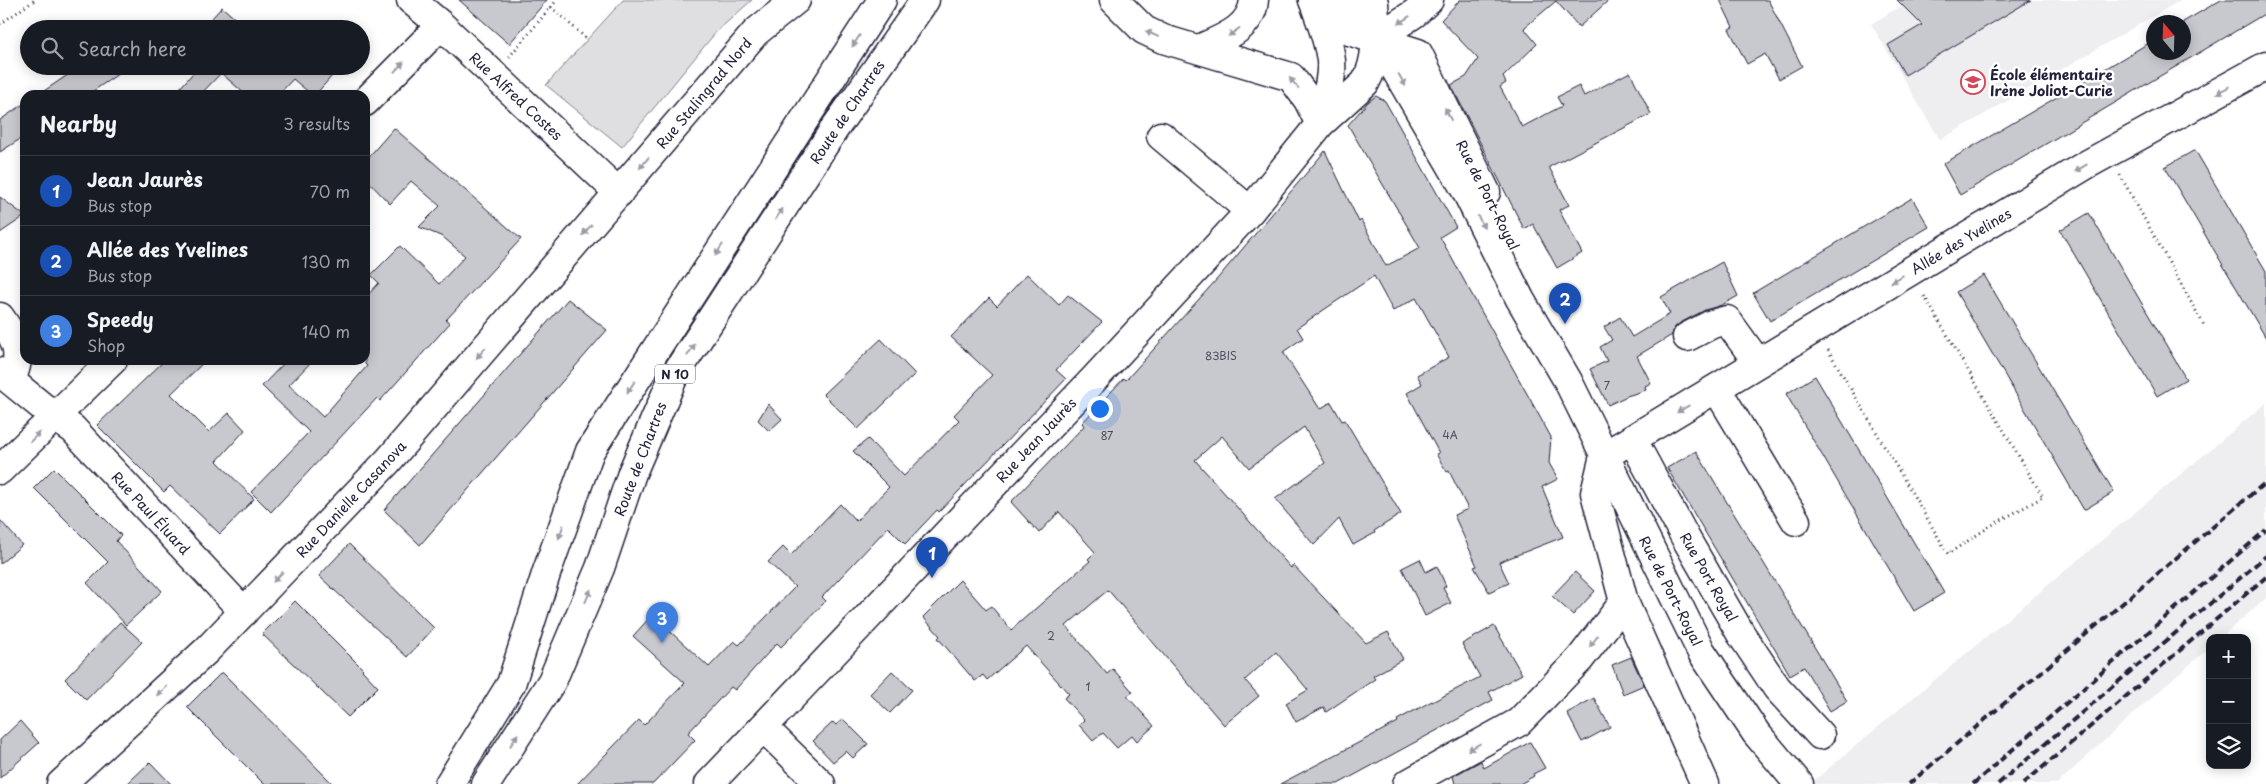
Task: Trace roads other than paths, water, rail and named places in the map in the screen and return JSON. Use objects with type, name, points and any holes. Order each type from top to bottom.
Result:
[{"type":"street","name":"Rue Alfred Costes","points":[[411,0],[619,193]]},
{"type":"street","name":"Rue Stalingrad Nord","points":[[619,193],[756,32],[796,0]]},
{"type":"street","name":"N 10","points":[[446,781],[511,684],[547,571],[590,451],[882,0]]},
{"type":"street","name":"Route de Chartres","points":[[486,784],[552,681],[600,568],[632,473],[672,378],[835,128],[925,0]]},
{"type":"street","points":[[1114,0],[1144,30],[1163,39],[1291,77],[1308,100],[1320,124]]},
{"type":"street","points":[[1199,49],[1236,33],[1245,21],[1254,0]]},
{"type":"street","name":"Rue de Port-Royal","points":[[1313,0],[1349,30],[1418,53],[1531,279],[1568,381],[1701,651],[1756,734],[1799,784]]},
{"type":"street","name":"Rue Jean Jaurès","points":[[1313,0],[1324,29],[1332,62],[1330,82],[1320,124]]},
{"type":"street","name":"Rue de Port-Royal","points":[[1338,0],[1354,13],[1377,38]]},
{"type":"street","name":"Rue Jean Jaurès","points":[[710,784],[1095,378],[1250,211],[1320,124],[1365,83],[1377,38],[1374,3],[1371,0]]},
{"type":"street","points":[[1377,38],[1414,13],[1429,0]]},
{"type":"street","points":[[370,97],[440,25]]},
{"type":"street","name":"Allée des Yvelines","points":[[1635,438],[2107,153],[2266,66]]},
{"type":"street","points":[[1160,136],[1250,211]]},
{"type":"street","name":"Rue Danielle Casanova","points":[[61,784],[208,650],[388,461],[619,193]]},
{"type":"street","points":[[0,317],[15,338],[18,364],[5,376]]},
{"type":"street","points":[[1687,337],[1712,324],[1727,320],[1758,363]]},
{"type":"street","points":[[0,470],[108,365]]},
{"type":"street","name":"Rue Paul Éluard","points":[[5,376],[55,418],[73,429],[244,612]]},
{"type":"street","points":[[1717,388],[1796,521]]},
{"type":"street","points":[[1635,438],[1610,467],[1595,494],[1624,602],[1705,784]]},
{"type":"street","name":"Rue Port Royal","points":[[1635,438],[1635,444],[1741,634],[1777,688],[1820,735]]},
{"type":"street","points":[[1407,784],[1519,722],[1580,659],[1624,602]]},
{"type":"street","points":[[763,727],[821,784]]},
{"type":"railway","points":[[1909,784],[2266,482]]},
{"type":"railway","points":[[1973,784],[2266,530]]},
{"type":"railway","points":[[1998,784],[2266,556]]},
{"type":"railway","points":[[2023,784],[2266,577]]},
{"type":"place","name":"École élémentaire Irène Joliot-Curie","points":[[1973,82]]},
{"type":"place","name":"Allée des Yvelines","points":[[1565,324]]},
{"type":"place","name":"Jean Jaurès","points":[[932,578]]},
{"type":"place","name":"Speedy","points":[[662,643]]}]
